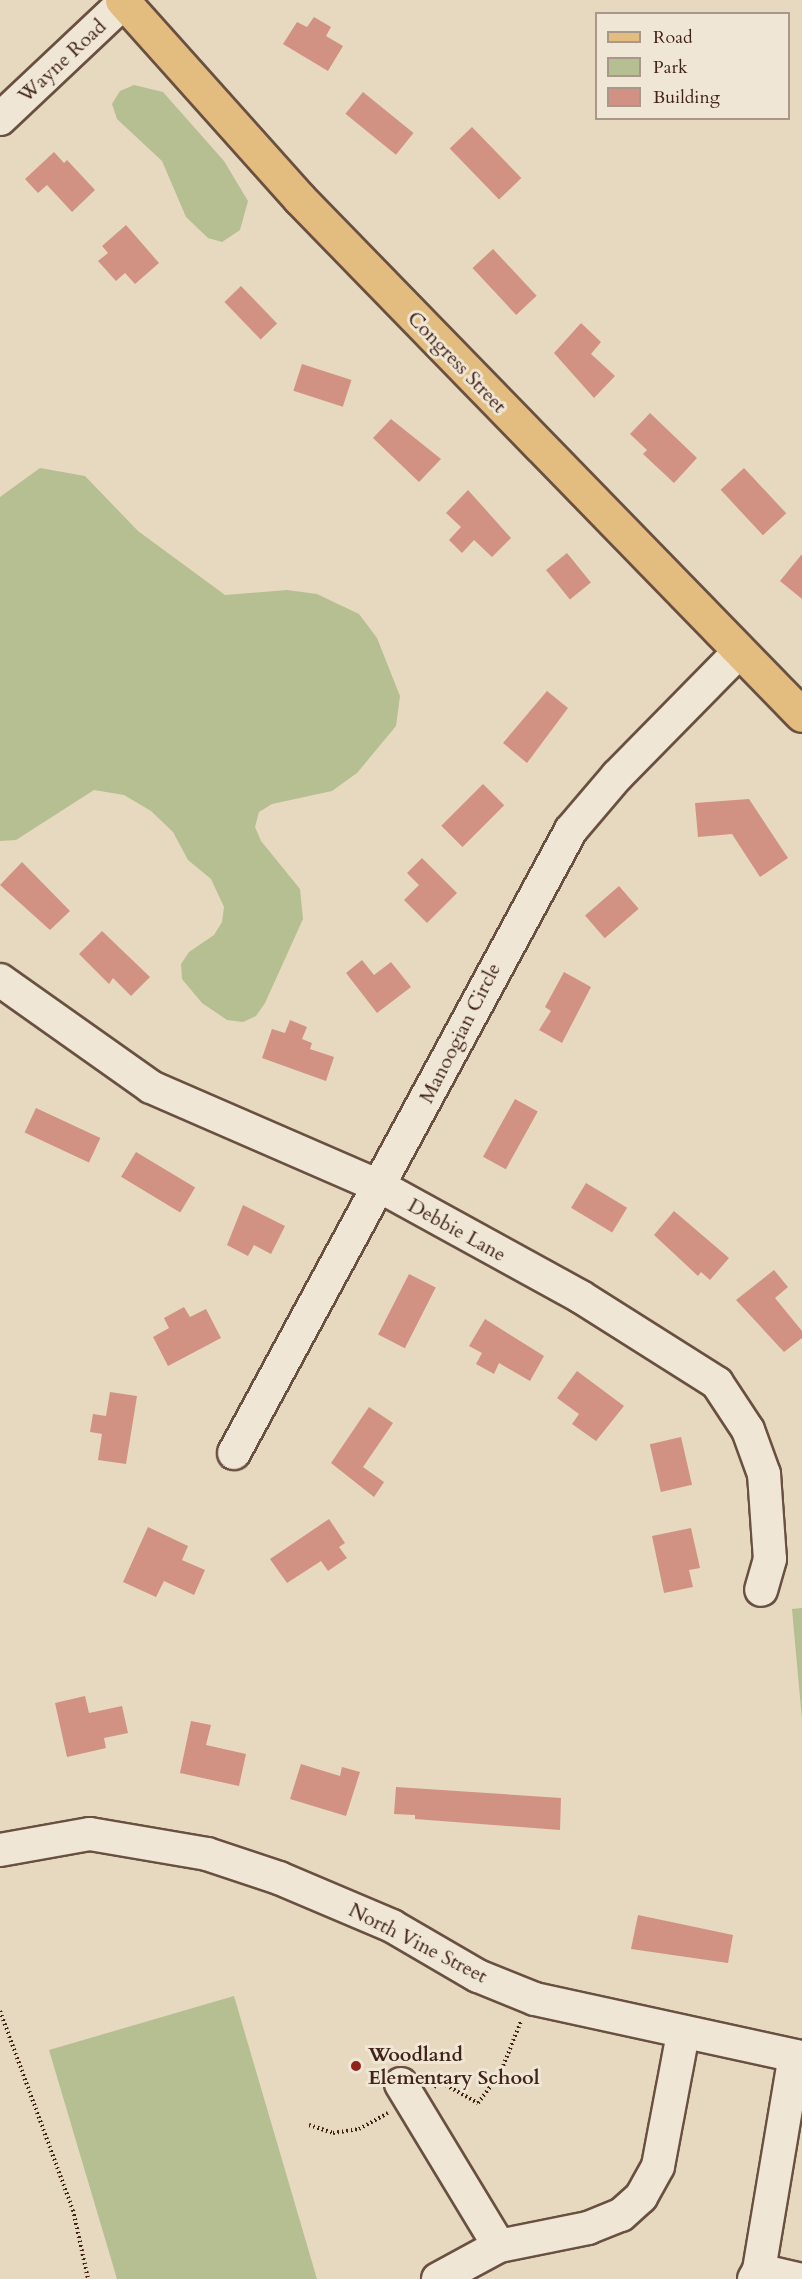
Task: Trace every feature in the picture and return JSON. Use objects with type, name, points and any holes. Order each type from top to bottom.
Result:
[{"type":"main road","name":"Congress Street","points":[[123,1],[307,206],[802,715]]},
{"type":"street","name":"Wayne Road","points":[[0,119],[123,1]]},
{"type":"street","name":"Manoogian Circle","points":[[234,1453],[381,1187],[571,830],[617,776],[740,651]]},
{"type":"street","name":"Debbie Lane","points":[[0,981],[151,1087],[381,1187],[581,1297],[722,1388],[748,1430],[764,1474],[770,1559],[761,1590]]},
{"type":"street","name":"North Vine Street","points":[[0,1850],[90,1834],[207,1854],[279,1878],[392,1926],[478,1976],[535,1999],[683,2034],[799,2056]]},
{"type":"street","points":[[438,2279],[499,2246],[588,2228],[621,2215],[641,2198],[658,2166],[683,2034]]},
{"type":"street","points":[[798,2279],[757,2274],[799,2056]]},
{"type":"street","points":[[406,2091],[499,2246]]},
{"type":"path","points":[[0,2011],[73,2210],[88,2279]]},
{"type":"path","points":[[309,2126],[333,2133],[359,2129],[406,2091],[442,2083],[478,2103],[501,2074],[524,2014]]},
{"type":"green space","points":[[134,85],[163,92],[224,161],[248,201],[240,230],[222,242],[208,238],[186,217],[162,161],[117,119],[112,104],[120,91]]},
{"type":"green space","points":[[40,468],[85,476],[138,531],[225,595],[287,590],[317,594],[359,614],[377,638],[400,696],[396,726],[357,773],[332,791],[272,804],[259,812],[255,827],[261,841],[300,889],[303,919],[265,1003],[256,1016],[243,1022],[227,1020],[202,1003],[182,979],[181,964],[189,952],[214,935],[222,922],[224,907],[211,879],[188,860],[173,832],[151,811],[124,795],[94,790],[16,840],[0,841],[0,497]]},
{"type":"green space","points":[[802,1608],[802,1720],[792,1609]]},
{"type":"green space","points":[[234,1996],[317,2279],[117,2279],[49,2050]]},
{"type":"building","points":[[314,17],[331,27],[326,36],[343,46],[328,71],[283,44],[297,22],[307,27]]},
{"type":"building","points":[[363,92],[414,133],[396,155],[345,114]]},
{"type":"building","points":[[472,127],[521,178],[499,200],[450,149]]},
{"type":"building","points":[[54,152],[64,163],[67,160],[95,190],[72,212],[47,185],[38,193],[25,179]]},
{"type":"building","points":[[126,225],[159,263],[135,284],[125,273],[116,281],[98,261],[108,253],[102,246]]},
{"type":"building","points":[[493,249],[537,296],[516,315],[473,268]]},
{"type":"building","points":[[241,286],[277,323],[261,339],[224,302]]},
{"type":"building","points":[[581,323],[601,342],[591,354],[615,376],[594,398],[554,353]]},
{"type":"building","points":[[302,364],[351,380],[343,407],[293,391]]},
{"type":"building","points":[[650,413],[697,458],[674,483],[643,454],[647,450],[630,434]]},
{"type":"building","points":[[391,419],[441,459],[419,482],[373,438]]},
{"type":"building","points":[[744,468],[786,513],[763,535],[721,490]]},
{"type":"building","points":[[468,490],[511,538],[492,557],[474,540],[462,553],[449,540],[461,527],[446,513]]},
{"type":"building","points":[[567,553],[591,583],[570,600],[546,570]]},
{"type":"building","points":[[802,554],[802,599],[780,581]]},
{"type":"building","points":[[547,691],[568,708],[527,763],[503,743]]},
{"type":"building","points":[[483,784],[504,805],[462,847],[441,826]]},
{"type":"building","points":[[749,799],[788,858],[760,877],[732,834],[698,837],[695,803]]},
{"type":"building","points":[[422,858],[457,893],[427,923],[404,900],[419,885],[407,873]]},
{"type":"building","points":[[22,862],[70,911],[50,930],[0,885]]},
{"type":"building","points":[[619,886],[639,909],[605,938],[585,916]]},
{"type":"building","points":[[102,931],[150,977],[131,996],[113,978],[109,984],[79,954]]},
{"type":"building","points":[[362,960],[374,975],[391,962],[411,987],[377,1013],[346,973]]},
{"type":"building","points":[[564,972],[591,987],[562,1043],[539,1030],[551,1011],[545,1007]]},
{"type":"building","points":[[290,1020],[307,1027],[302,1039],[312,1043],[310,1049],[334,1057],[326,1081],[262,1058],[272,1029],[285,1033]]},
{"type":"building","points":[[515,1099],[538,1112],[506,1169],[483,1157]]},
{"type":"building","points":[[36,1108],[100,1138],[89,1162],[25,1132]]},
{"type":"building","points":[[136,1152],[195,1188],[180,1212],[121,1177]]},
{"type":"building","points":[[586,1183],[627,1208],[612,1233],[571,1208]]},
{"type":"building","points":[[243,1205],[285,1226],[271,1254],[254,1245],[248,1256],[227,1245]]},
{"type":"building","points":[[674,1211],[729,1258],[710,1280],[701,1272],[698,1276],[654,1235]]},
{"type":"building","points":[[774,1270],[788,1287],[775,1298],[802,1331],[802,1338],[784,1352],[736,1300]]},
{"type":"building","points":[[409,1274],[436,1288],[405,1348],[378,1335]]},
{"type":"building","points":[[184,1307],[190,1317],[206,1309],[221,1338],[168,1366],[153,1337],[169,1328],[164,1318]]},
{"type":"building","points":[[485,1319],[544,1356],[530,1381],[499,1363],[494,1374],[476,1364],[482,1353],[469,1346]]},
{"type":"building","points":[[577,1371],[624,1406],[596,1441],[572,1424],[579,1414],[557,1398]]},
{"type":"building","points":[[110,1392],[137,1396],[126,1464],[98,1460],[102,1434],[90,1432],[93,1414],[106,1416]]},
{"type":"building","points":[[369,1407],[393,1423],[363,1467],[384,1482],[374,1497],[331,1463]]},
{"type":"building","points":[[681,1437],[692,1485],[661,1492],[650,1444]]},
{"type":"building","points":[[329,1519],[345,1543],[339,1547],[347,1558],[328,1571],[321,1561],[287,1583],[270,1559]]},
{"type":"building","points":[[148,1527],[188,1546],[182,1560],[205,1570],[194,1595],[164,1581],[156,1597],[123,1582]]},
{"type":"building","points":[[691,1528],[700,1568],[689,1570],[693,1587],[664,1593],[652,1536]]},
{"type":"building","points":[[85,1696],[89,1713],[122,1706],[128,1733],[104,1738],[106,1748],[67,1757],[55,1703]]},
{"type":"building","points":[[191,1721],[211,1725],[206,1745],[246,1754],[239,1786],[180,1773]]},
{"type":"building","points":[[301,1764],[340,1776],[342,1767],[360,1772],[346,1816],[290,1799]]},
{"type":"building","points":[[396,1787],[561,1798],[560,1830],[415,1819],[415,1815],[394,1814]]},
{"type":"building","points":[[638,1915],[733,1935],[728,1963],[631,1949]]},
{"type":"place","name":"Woodland Elementary School","points":[[356,2066]]}]
